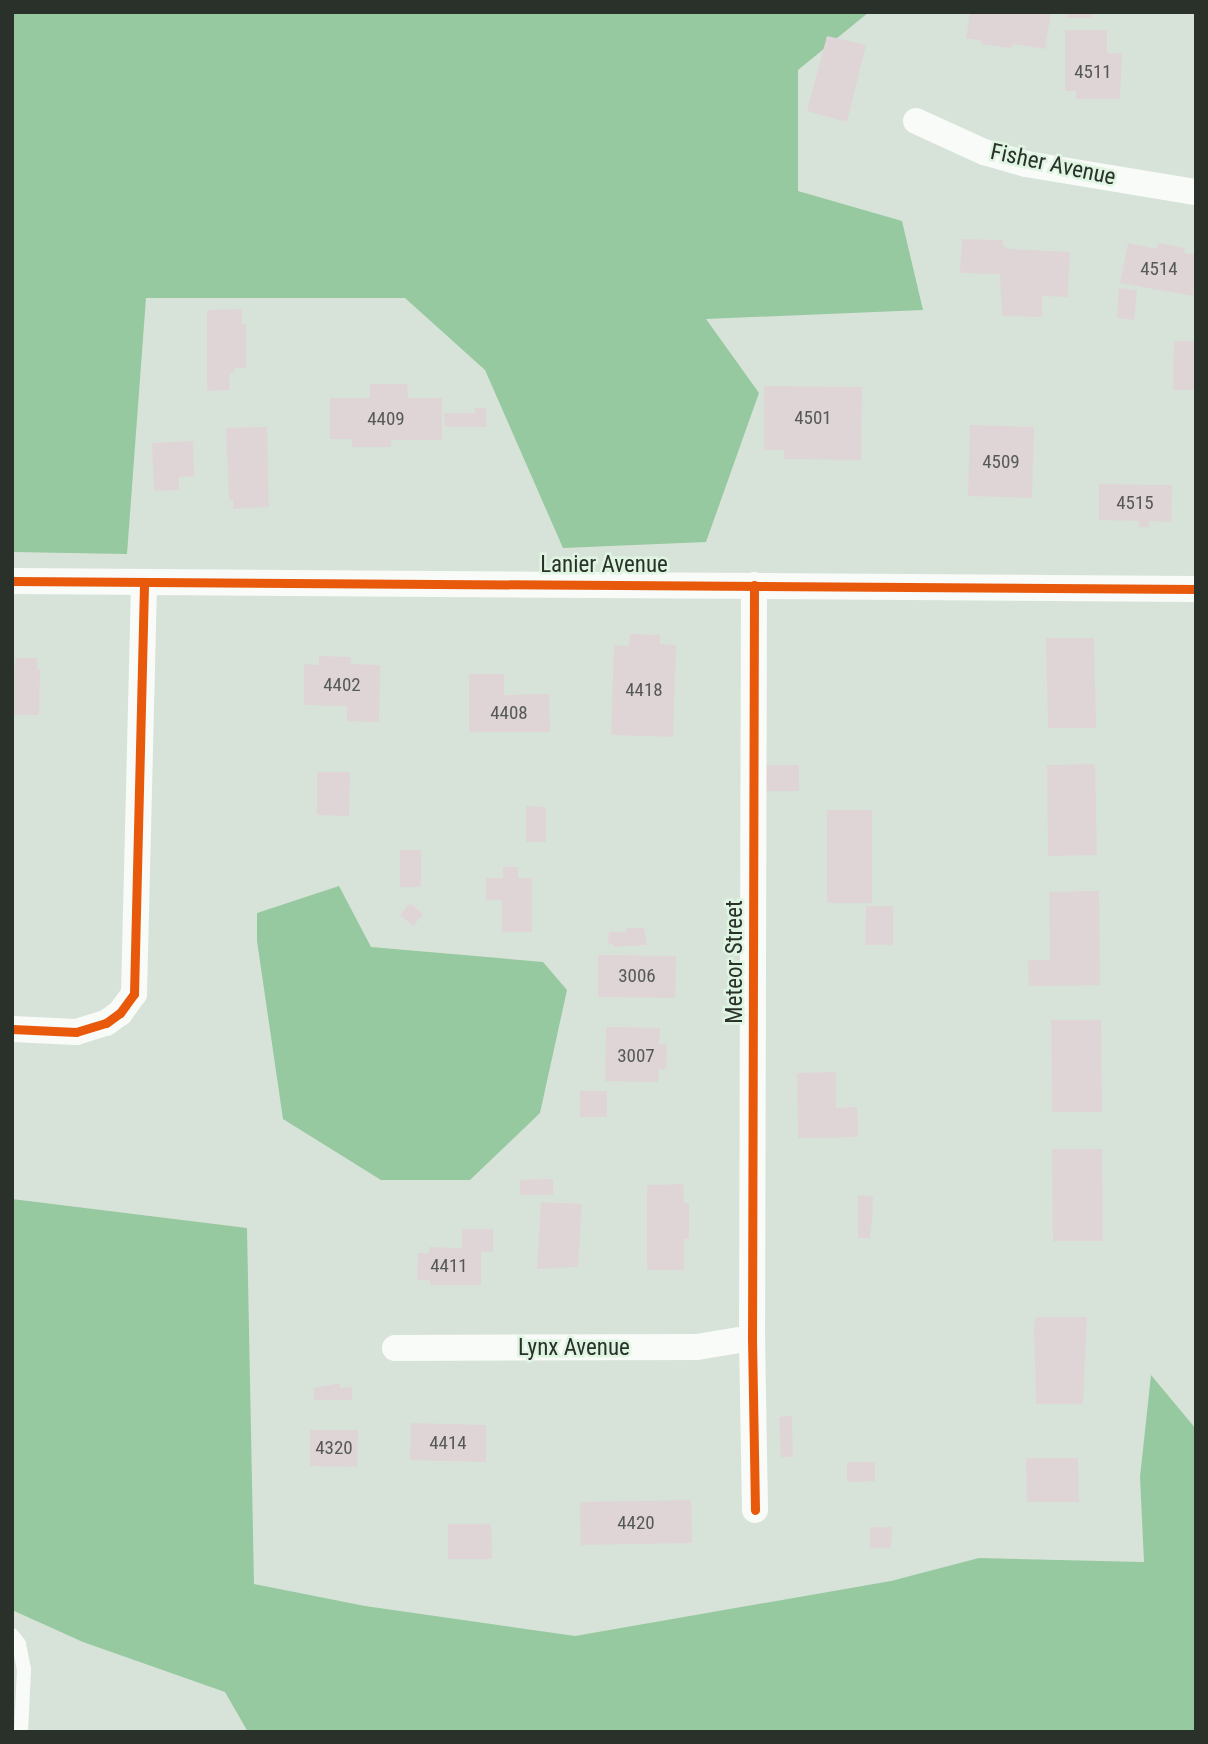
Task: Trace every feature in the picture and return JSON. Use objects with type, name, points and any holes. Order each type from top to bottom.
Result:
[{"type":"street","name":"Fisher Avenue","points":[[916,121],[984,152],[1026,164],[1196,192]]},
{"type":"street","name":"Lanier Avenue","points":[[12,581],[1196,589]]},
{"type":"street","points":[[12,1029],[76,1032],[106,1023],[120,1013],[134,994],[144,582]]},
{"type":"street","name":"Meteor Street","points":[[754,586],[752,1338],[755,1510]]},
{"type":"street","name":"Lynx Avenue","points":[[395,1348],[697,1347],[752,1338]]},
{"type":"lane","points":[[12,1635],[19,1644],[24,1669],[21,1732]]},
{"type":"green space","points":[[12,12],[869,12],[798,70],[798,191],[902,221],[923,310],[706,319],[759,393],[706,542],[563,548],[485,370],[405,298],[146,298],[127,554],[12,552]]},
{"type":"green space","points":[[339,886],[371,947],[543,962],[567,990],[540,1113],[470,1180],[381,1180],[283,1119],[257,941],[257,913]]},
{"type":"green space","points":[[12,1199],[247,1228],[254,1584],[365,1606],[575,1636],[891,1581],[979,1558],[1144,1562],[1140,1477],[1151,1375],[1196,1429],[1196,1732],[248,1732],[225,1692],[83,1642],[12,1610]]},
{"type":"building","points":[[970,12],[1051,12],[1045,49],[1012,44],[1011,48],[981,44],[982,41],[966,38]]},
{"type":"building","points":[[1067,12],[1092,12],[1092,18],[1067,18]]},
{"type":"building","points":[[1065,30],[1107,30],[1107,53],[1122,53],[1120,99],[1076,99],[1076,91],[1065,91]]},
{"type":"building","points":[[827,36],[866,45],[847,122],[807,111]]},
{"type":"building","points":[[962,239],[1003,240],[1003,246],[1010,249],[1070,252],[1068,297],[1042,296],[1042,317],[1002,316],[1000,274],[960,273]]},
{"type":"building","points":[[1128,243],[1157,249],[1158,243],[1185,248],[1184,253],[1196,255],[1193,296],[1120,283]]},
{"type":"building","points":[[1119,288],[1137,290],[1134,320],[1117,318]]},
{"type":"building","points":[[242,309],[242,324],[246,324],[246,368],[234,368],[234,373],[229,373],[230,390],[207,391],[207,310]]},
{"type":"building","points":[[1174,341],[1196,341],[1196,390],[1173,390]]},
{"type":"building","points":[[370,384],[407,384],[408,398],[442,398],[442,440],[391,440],[391,447],[352,447],[352,439],[330,439],[330,398],[370,398]]},
{"type":"building","points":[[764,386],[862,387],[861,460],[784,459],[784,450],[764,450]]},
{"type":"building","points":[[475,408],[486,408],[486,427],[445,427],[444,413],[475,413]]},
{"type":"building","points":[[970,425],[1034,427],[1032,498],[968,496]]},
{"type":"building","points":[[267,427],[269,507],[233,509],[233,500],[229,500],[226,428]]},
{"type":"building","points":[[193,441],[194,476],[179,477],[179,490],[154,491],[152,443]]},
{"type":"building","points":[[1099,484],[1172,485],[1171,522],[1149,521],[1149,527],[1139,527],[1139,521],[1099,520]]},
{"type":"building","points":[[630,634],[660,635],[660,644],[676,645],[673,737],[611,735],[614,645],[629,646]]},
{"type":"building","points":[[1046,638],[1094,638],[1096,728],[1048,728]]},
{"type":"building","points":[[319,656],[351,657],[351,664],[380,665],[379,722],[347,721],[347,706],[304,705],[304,664],[319,665]]},
{"type":"building","points":[[15,658],[37,658],[37,669],[40,669],[39,715],[12,715],[12,667],[15,667]]},
{"type":"building","points":[[469,674],[504,674],[504,695],[549,694],[550,732],[469,732]]},
{"type":"building","points":[[1095,764],[1097,855],[1048,856],[1047,765]]},
{"type":"building","points":[[759,765],[799,765],[799,791],[759,791]]},
{"type":"building","points":[[317,772],[350,772],[349,816],[317,815]]},
{"type":"building","points":[[526,806],[546,807],[546,842],[526,842]]},
{"type":"building","points":[[827,810],[872,810],[872,903],[827,903]]},
{"type":"building","points":[[400,850],[421,850],[421,887],[400,887]]},
{"type":"building","points":[[503,867],[518,867],[518,878],[532,878],[532,932],[502,932],[502,900],[486,900],[486,878],[503,878]]},
{"type":"building","points":[[1099,891],[1100,985],[1029,986],[1028,960],[1050,960],[1049,892]]},
{"type":"building","points":[[410,903],[423,914],[413,926],[400,915]]},
{"type":"building","points":[[866,906],[893,906],[893,945],[865,945]]},
{"type":"building","points":[[626,928],[644,928],[647,945],[613,947],[613,944],[608,944],[609,932],[626,932]]},
{"type":"building","points":[[598,955],[676,956],[675,998],[598,997]]},
{"type":"building","points":[[1051,1020],[1101,1020],[1102,1112],[1052,1112]]},
{"type":"building","points":[[606,1027],[660,1028],[659,1044],[667,1044],[666,1069],[659,1069],[658,1082],[605,1081]]},
{"type":"building","points":[[836,1072],[836,1108],[857,1107],[858,1137],[798,1138],[797,1073]]},
{"type":"building","points":[[580,1091],[607,1091],[607,1117],[580,1117]]},
{"type":"building","points":[[1052,1149],[1102,1149],[1103,1241],[1053,1241]]},
{"type":"building","points":[[553,1179],[553,1195],[520,1195],[520,1180]]},
{"type":"building","points":[[683,1184],[684,1203],[689,1203],[689,1239],[684,1239],[684,1270],[647,1270],[647,1185]]},
{"type":"building","points":[[858,1195],[873,1197],[873,1207],[870,1206],[873,1209],[870,1238],[858,1238]]},
{"type":"building","points":[[541,1202],[582,1204],[578,1267],[537,1269]]},
{"type":"building","points":[[462,1229],[493,1229],[493,1252],[481,1252],[481,1285],[430,1285],[430,1280],[417,1280],[418,1253],[429,1253],[429,1247],[462,1248]]},
{"type":"building","points":[[1036,1317],[1087,1317],[1083,1404],[1036,1404]]},
{"type":"building","points":[[340,1383],[340,1388],[352,1387],[352,1400],[314,1400],[314,1388]]},
{"type":"building","points":[[792,1416],[793,1457],[781,1457],[779,1417]]},
{"type":"building","points":[[411,1423],[486,1425],[486,1462],[410,1460]]},
{"type":"building","points":[[310,1430],[358,1430],[357,1467],[310,1466]]},
{"type":"building","points":[[1026,1458],[1078,1458],[1079,1502],[1027,1502]]},
{"type":"building","points":[[847,1462],[875,1462],[875,1481],[847,1482]]},
{"type":"building","points":[[691,1500],[692,1543],[581,1545],[580,1502]]},
{"type":"building","points":[[448,1524],[491,1524],[492,1559],[448,1559]]},
{"type":"building","points":[[870,1527],[892,1527],[891,1548],[870,1548]]},
{"type":"cycle path","points":[[12,581],[1196,589]]},
{"type":"cycle path","points":[[12,1029],[76,1032],[106,1023],[120,1013],[134,994],[144,582]]},
{"type":"cycle path","points":[[754,585],[752,1338],[755,1510]]}]
